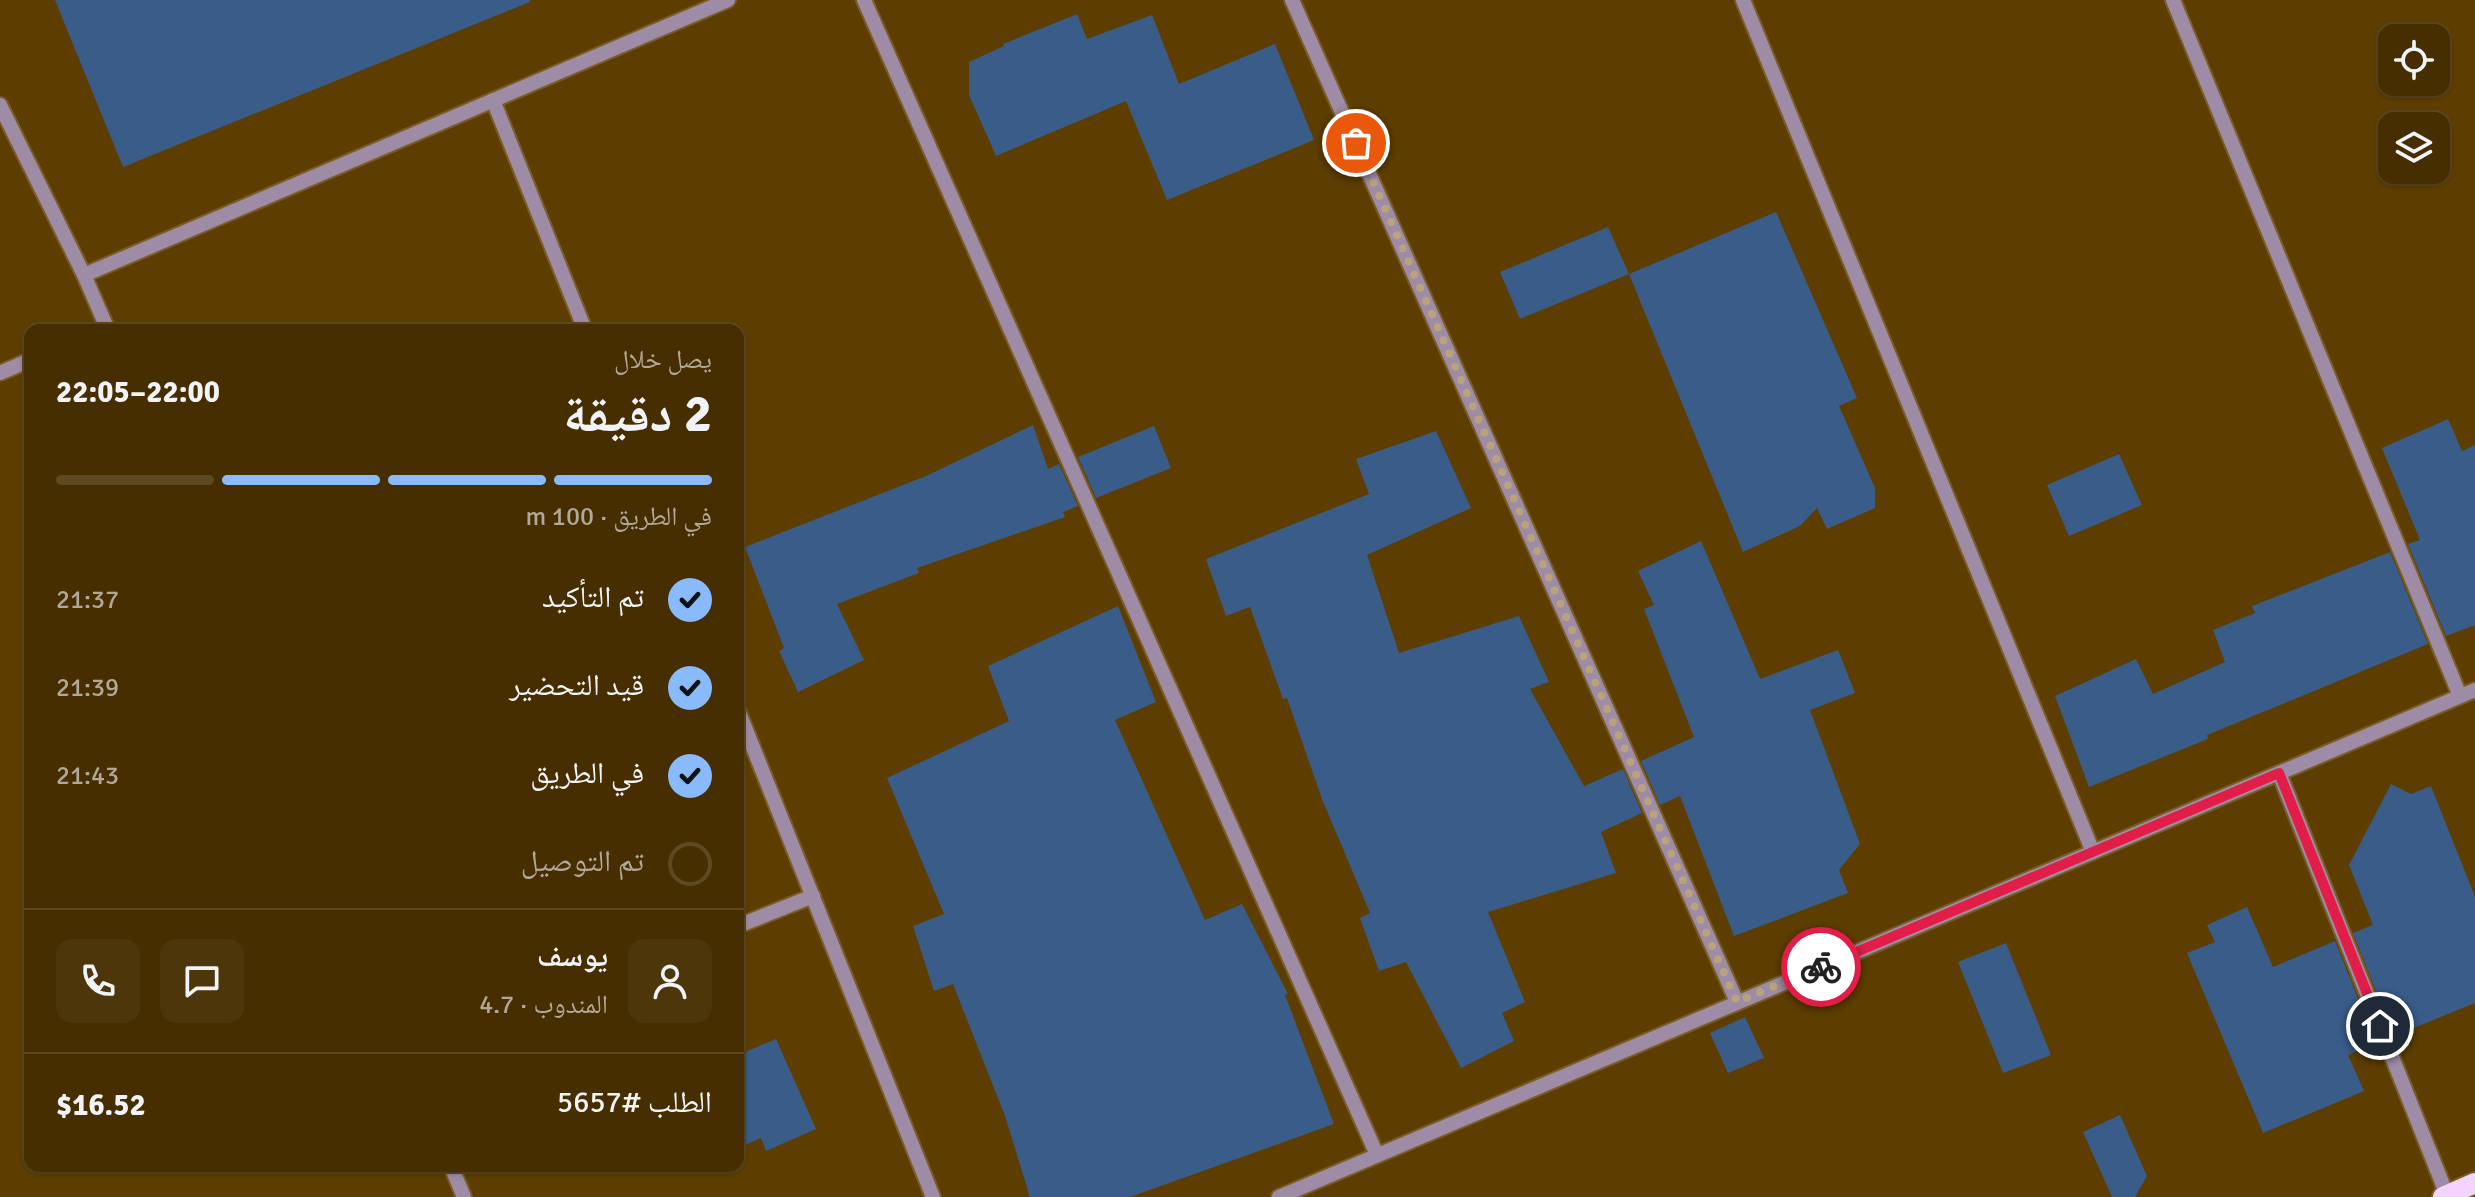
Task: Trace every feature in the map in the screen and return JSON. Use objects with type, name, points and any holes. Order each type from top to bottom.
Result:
[{"type":"main road","points":[[2445,1196],[2475,1183]]},
{"type":"street","points":[[84,275],[728,0]]},
{"type":"street","points":[[864,0],[1377,1155]]},
{"type":"street","points":[[1292,0],[1737,1002]]},
{"type":"street","points":[[1743,0],[2093,852]]},
{"type":"street","points":[[2173,0],[2460,696]]},
{"type":"street","points":[[493,100],[583,324]]},
{"type":"street","points":[[0,105],[84,275],[104,324]]},
{"type":"street","points":[[0,373],[24,363]]},
{"type":"street","points":[[1279,1197],[2475,690]]},
{"type":"street","points":[[744,725],[933,1197]]},
{"type":"street","points":[[2279,773],[2445,1196]]},
{"type":"street","points":[[744,924],[813,896]]},
{"type":"street","points":[[454,1172],[464,1197]]},
{"type":"building","points":[[55,0],[530,0],[530,2],[123,167]]},
{"type":"building","points":[[1077,14],[1087,39],[1152,15],[1179,84],[1275,44],[1314,140],[1167,200],[1126,101],[996,156],[969,95],[969,62],[1003,44]]},
{"type":"building","points":[[1776,212],[1857,398],[1839,406],[1875,488],[1875,508],[1827,529],[1817,508],[1800,526],[1743,552],[1629,274]]},
{"type":"building","points":[[1608,227],[1629,274],[1520,319],[1500,272]]},
{"type":"building","points":[[2448,419],[2462,451],[2475,445],[2475,625],[2446,636],[2408,544],[2420,540],[2382,448]]},
{"type":"building","points":[[1033,425],[1048,469],[1059,464],[1078,506],[1063,512],[1065,517],[917,568],[919,573],[837,604],[864,660],[798,692],[779,651],[784,648],[745,547],[926,476]]},
{"type":"building","points":[[1154,426],[1171,468],[1096,498],[1078,457]]},
{"type":"building","points":[[1436,431],[1471,508],[1367,555],[1399,653],[1519,616],[1549,682],[1530,689],[1584,786],[1623,769],[1642,813],[1601,832],[1616,873],[1488,912],[1525,1002],[1502,1013],[1514,1041],[1461,1068],[1406,962],[1379,971],[1360,918],[1370,913],[1322,799],[1287,698],[1283,699],[1250,607],[1226,616],[1206,559],[1369,494],[1356,459]]},
{"type":"building","points":[[2119,454],[2142,505],[2069,536],[2047,485]]},
{"type":"building","points":[[1701,541],[1760,679],[1838,650],[1855,693],[1810,710],[1860,844],[1839,870],[1848,893],[1734,936],[1680,796],[1660,805],[1641,761],[1694,737],[1644,609],[1654,605],[1638,571]]},
{"type":"building","points":[[2390,552],[2428,644],[2089,787],[2055,696],[2136,659],[2153,694],[2225,662],[2213,630],[2255,613],[2252,606]]},
{"type":"building","points":[[1118,606],[1156,702],[1115,720],[1205,920],[1242,904],[1288,994],[1285,995],[1334,1124],[1130,1197],[1030,1197],[1005,1116],[953,984],[934,991],[913,926],[944,914],[887,778],[1009,721],[988,666]]},
{"type":"building","points":[[2391,784],[2411,794],[2431,786],[2475,897],[2475,1003],[2394,1036],[2353,933],[2373,925],[2349,865]]},
{"type":"building","points":[[2247,907],[2273,967],[2335,941],[2376,1043],[2348,1055],[2364,1091],[2263,1133],[2187,953],[2215,942],[2207,925]]},
{"type":"building","points":[[2006,943],[2051,1055],[2003,1073],[1958,962]]},
{"type":"building","points":[[1745,1017],[1764,1058],[1728,1073],[1710,1033]]},
{"type":"building","points":[[776,1039],[816,1129],[766,1151],[761,1138],[744,1145],[744,1052]]},
{"type":"building","points":[[2120,1115],[2147,1176],[2135,1197],[2112,1197],[2083,1132]]},
{"type":"way so far","points":[[1356,143],[1737,1002],[1821,967]]},
{"type":"route","points":[[1821,967],[2279,773],[2380,1026]]}]
